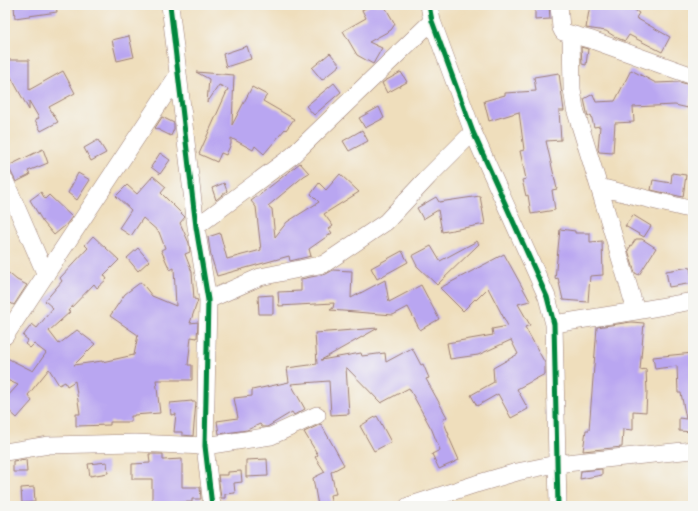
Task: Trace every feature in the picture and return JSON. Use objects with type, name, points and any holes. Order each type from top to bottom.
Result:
[{"type":"street","points":[[170,5],[196,227],[208,300],[205,446],[212,506]]},
{"type":"street","points":[[429,5],[432,22],[473,132],[547,297],[554,324],[558,506]]},
{"type":"street","points":[[559,5],[561,28],[563,32],[592,40],[693,76]]},
{"type":"street","points":[[196,227],[292,156],[432,22]]},
{"type":"street","points":[[571,34],[572,89],[575,109],[636,311]]},
{"type":"street","points":[[5,336],[178,75]]},
{"type":"street","points":[[208,300],[260,277],[324,264],[386,222],[473,132]]},
{"type":"street","points":[[6,181],[46,275]]},
{"type":"street","points":[[599,187],[693,210]]},
{"type":"street","points":[[554,324],[693,301]]},
{"type":"street","points":[[5,452],[49,445],[135,443],[205,446],[271,436],[317,415]]},
{"type":"street","points":[[408,506],[517,472],[556,464],[693,450]]},
{"type":"building","points":[[14,5],[56,5],[57,12],[15,18]]},
{"type":"building","points":[[371,5],[384,5],[395,24],[391,30],[369,42],[382,48],[373,64],[357,55],[343,31],[366,18],[362,10]]},
{"type":"building","points":[[535,5],[549,5],[550,19],[535,20]]},
{"type":"building","points":[[590,5],[608,8],[608,5],[627,5],[639,13],[636,18],[670,37],[662,52],[629,35],[625,41],[606,31],[586,28]]},
{"type":"building","points":[[129,36],[134,57],[117,61],[112,40]]},
{"type":"building","points":[[247,46],[251,59],[226,67],[223,54]]},
{"type":"building","points":[[581,47],[588,49],[586,65],[582,64]]},
{"type":"building","points":[[330,53],[340,65],[322,80],[312,68]]},
{"type":"building","points":[[5,60],[29,60],[29,90],[63,71],[75,93],[49,107],[58,122],[41,131],[35,120],[39,118],[29,101],[29,110],[5,66]]},
{"type":"building","points":[[631,70],[656,83],[680,82],[693,86],[688,108],[675,105],[633,107],[634,122],[615,123],[613,153],[599,152],[600,126],[594,127],[591,115],[588,117],[584,99],[593,94],[596,102],[615,101]]},
{"type":"building","points":[[196,72],[234,75],[232,125],[252,87],[267,95],[263,101],[294,119],[264,154],[255,146],[253,150],[231,138],[231,144],[226,155],[221,153],[217,162],[199,154],[228,89],[219,85],[207,103],[209,79]]},
{"type":"building","points":[[401,72],[407,82],[387,93],[382,83]]},
{"type":"building","points":[[559,73],[564,111],[559,111],[561,140],[546,141],[557,189],[552,190],[555,210],[531,214],[528,195],[526,196],[522,180],[526,179],[520,151],[524,150],[519,112],[489,121],[484,101],[505,95],[505,93],[536,91],[534,77]]},
{"type":"building","points":[[334,83],[341,92],[314,115],[306,106]]},
{"type":"building","points":[[379,107],[384,118],[365,128],[359,118]]},
{"type":"building","points":[[162,117],[174,123],[174,129],[171,136],[155,128]]},
{"type":"building","points":[[362,130],[368,141],[349,151],[343,141]]},
{"type":"building","points":[[98,140],[106,153],[91,161],[84,148]]},
{"type":"building","points":[[43,149],[48,163],[28,171],[30,175],[16,182],[8,166]]},
{"type":"building","points":[[160,153],[170,160],[160,174],[151,167]]},
{"type":"building","points":[[300,163],[309,173],[268,206],[272,209],[275,237],[287,222],[319,202],[311,194],[319,183],[326,190],[340,174],[359,192],[324,214],[333,226],[329,229],[332,233],[309,249],[311,256],[290,261],[289,256],[217,276],[211,256],[208,237],[220,233],[227,259],[261,250],[256,207],[251,201],[255,198],[255,196],[257,197]]},
{"type":"building","points":[[78,173],[90,180],[77,200],[68,193]]},
{"type":"building","points":[[672,173],[686,175],[683,197],[651,190],[653,180],[671,183]]},
{"type":"building","points":[[153,176],[166,187],[161,193],[185,217],[180,223],[189,243],[190,252],[185,254],[192,272],[194,299],[198,300],[190,323],[198,322],[197,338],[191,337],[188,365],[192,365],[192,380],[156,380],[160,413],[134,415],[131,416],[131,422],[110,422],[110,425],[76,426],[76,414],[80,414],[75,381],[67,386],[65,382],[59,385],[49,369],[28,395],[32,401],[17,418],[5,407],[5,399],[18,385],[5,379],[5,357],[33,371],[46,353],[34,344],[30,348],[25,344],[28,340],[23,336],[32,324],[37,328],[53,308],[45,301],[62,281],[60,278],[88,248],[85,245],[93,236],[119,260],[104,275],[107,279],[97,288],[94,284],[68,311],[70,312],[49,331],[59,344],[77,330],[95,344],[74,365],[102,362],[134,355],[138,335],[110,316],[125,294],[141,282],[152,296],[176,306],[174,268],[170,270],[161,250],[165,248],[159,232],[143,218],[131,236],[119,228],[131,210],[116,196],[127,185],[137,194]]},
{"type":"building","points":[[224,183],[227,191],[216,200],[212,188]]},
{"type":"building","points":[[41,192],[45,199],[49,195],[72,217],[66,225],[54,235],[43,222],[30,200]]},
{"type":"building","points":[[480,196],[485,224],[442,232],[438,210],[423,219],[417,208],[436,197],[439,202]]},
{"type":"building","points":[[633,215],[651,226],[644,237],[625,226]]},
{"type":"building","points":[[560,229],[575,231],[575,233],[590,233],[590,242],[602,241],[603,275],[590,276],[588,302],[563,300],[558,278],[555,279]]},
{"type":"building","points":[[636,239],[642,239],[656,248],[639,275],[635,273],[628,250]]},
{"type":"building","points":[[477,241],[479,244],[437,285],[417,266],[412,256],[431,246],[440,261]]},
{"type":"building","points":[[138,248],[149,261],[138,271],[127,258]]},
{"type":"building","points":[[402,251],[408,262],[377,279],[371,268]]},
{"type":"building","points":[[504,254],[530,301],[518,304],[530,325],[525,327],[545,363],[545,374],[517,389],[528,409],[511,418],[498,394],[477,406],[471,395],[494,382],[493,368],[518,354],[511,340],[478,355],[450,359],[447,343],[493,335],[492,329],[508,326],[488,288],[463,311],[440,288]]},
{"type":"building","points":[[690,267],[693,283],[669,287],[666,271]]},
{"type":"building","points":[[5,270],[17,280],[27,285],[14,305],[5,300]]},
{"type":"building","points":[[333,270],[352,271],[351,298],[385,280],[389,302],[421,285],[439,319],[420,330],[408,307],[393,315],[330,310],[333,308],[334,303],[279,306],[278,292],[301,291],[301,279],[326,274]]},
{"type":"building","points":[[273,295],[273,314],[259,314],[258,296]]},
{"type":"building","points":[[631,322],[644,323],[640,370],[646,369],[646,412],[633,411],[633,430],[623,429],[622,447],[583,451],[586,430],[589,430],[597,327]]},
{"type":"building","points":[[378,328],[321,360],[361,353],[362,356],[385,353],[386,362],[412,348],[421,365],[423,364],[429,378],[426,379],[447,417],[443,420],[459,460],[439,469],[432,454],[440,450],[432,430],[409,388],[381,403],[346,367],[349,414],[331,415],[329,381],[291,384],[305,409],[294,415],[292,412],[267,427],[262,427],[260,424],[247,430],[219,434],[217,421],[238,418],[234,398],[252,396],[252,390],[289,382],[287,368],[317,364],[315,333]]},
{"type":"building","points":[[693,353],[693,432],[679,431],[679,418],[686,419],[681,393],[678,393],[677,366],[655,369],[653,357]]},
{"type":"building","points":[[196,402],[193,436],[182,435],[182,432],[174,432],[176,414],[171,415],[170,403]]},
{"type":"building","points":[[377,416],[391,442],[374,451],[360,426]]},
{"type":"building","points":[[321,424],[344,465],[331,472],[336,494],[330,495],[332,506],[318,506],[313,478],[325,472],[315,457],[318,455],[304,432]]},
{"type":"building","points":[[149,454],[163,454],[163,460],[182,459],[182,487],[200,487],[201,499],[192,499],[192,502],[164,503],[164,506],[152,506],[152,479],[132,479],[132,464],[150,463]]},
{"type":"building","points":[[26,459],[27,472],[13,472],[13,461]]},
{"type":"building","points":[[267,459],[268,476],[246,477],[246,460]]},
{"type":"building","points":[[107,462],[108,473],[90,476],[88,464]]},
{"type":"building","points":[[602,469],[602,475],[580,479],[581,471]]},
{"type":"building","points":[[241,471],[242,482],[234,483],[235,493],[225,494],[225,498],[221,498],[218,475],[228,475],[228,472]]},
{"type":"building","points":[[34,487],[35,502],[22,503],[21,488]]},
{"type":"cycle path","points":[[170,5],[196,227],[208,300],[205,446],[212,506]]},
{"type":"cycle path","points":[[429,5],[432,21],[473,132],[547,297],[554,324],[558,506]]}]
